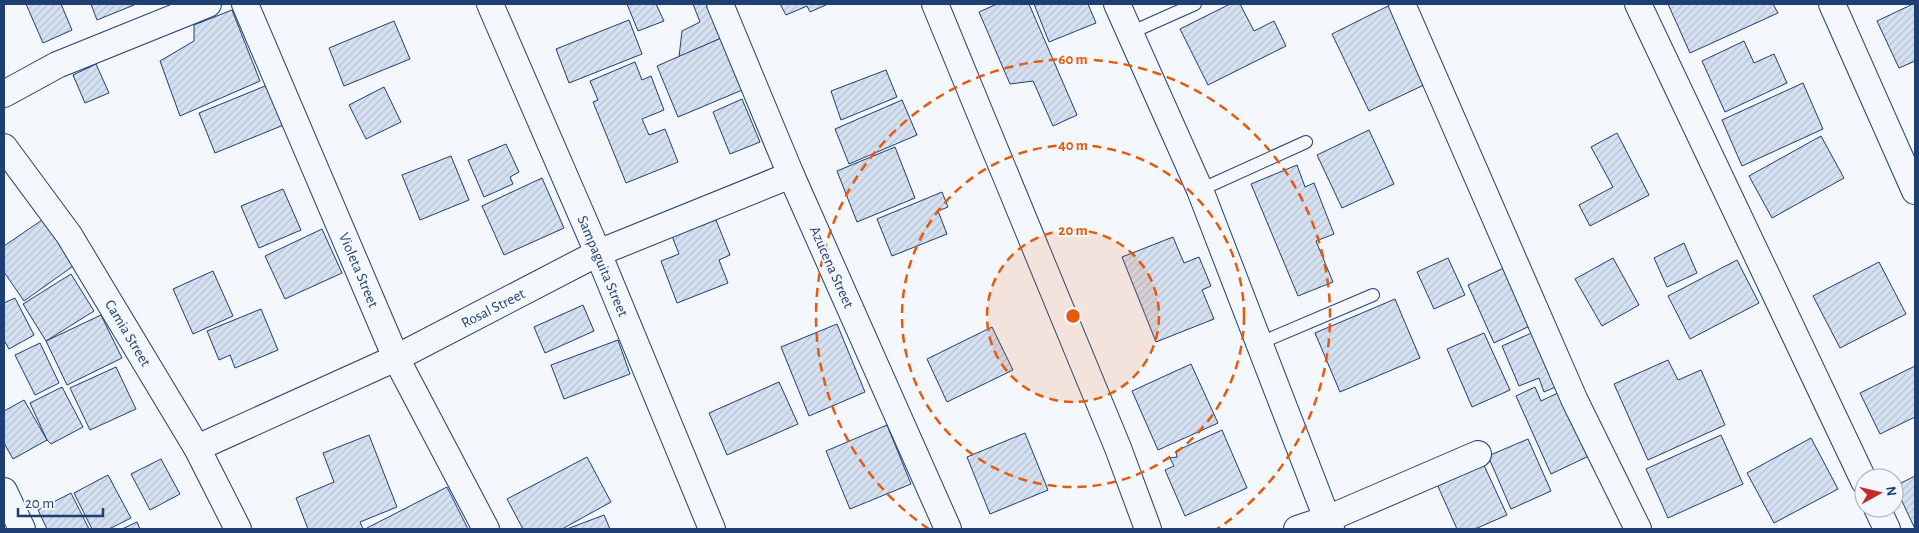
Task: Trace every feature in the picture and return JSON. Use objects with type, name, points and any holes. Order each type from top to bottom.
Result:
[{"type":"street","points":[[4,94],[57,65],[208,4]]},
{"type":"street","name":"Violeta Street","points":[[245,4],[396,358],[486,529]]},
{"type":"street","name":"Sampaguita Street","points":[[490,4],[598,253],[712,529]]},
{"type":"street","name":"Azucena Street","points":[[720,4],[791,175],[948,529]]},
{"type":"street","points":[[935,4],[1118,448],[1148,529]]},
{"type":"street","points":[[1117,4],[1200,190],[1329,524]]},
{"type":"street","points":[[1402,4],[1576,401],[1638,529]]},
{"type":"street","points":[[1638,4],[1858,468]]},
{"type":"street","points":[[1832,4],[1915,191]]},
{"type":"street","name":"Camia Street","points":[[4,146],[70,235],[197,448],[238,529]]},
{"type":"street","name":"Rosal Street","points":[[197,448],[396,358],[598,253],[791,175]]},
{"type":"street","points":[[1297,529],[1329,524],[1478,454]]},
{"type":"street","points":[[4,490],[22,529]]},
{"type":"lane","points":[[1130,34],[1194,4]]},
{"type":"lane","points":[[1200,190],[1306,142]]},
{"type":"lane","points":[[1260,343],[1373,295]]},
{"type":"building","points":[[26,4],[61,4],[72,30],[43,43]]},
{"type":"building","points":[[91,4],[133,4],[134,5],[97,20]]},
{"type":"building","points":[[627,4],[656,4],[664,21],[638,31]]},
{"type":"building","points":[[693,4],[715,4],[728,35],[679,57],[682,31],[700,22]]},
{"type":"building","points":[[780,4],[828,4],[810,12],[807,6],[786,15]]},
{"type":"building","points":[[997,4],[1029,4],[1077,115],[1053,126],[1033,81],[1010,84],[979,12]]},
{"type":"building","points":[[1034,4],[1088,4],[1096,23],[1049,42]]},
{"type":"building","points":[[1230,4],[1240,4],[1254,31],[1274,21],[1286,46],[1208,85],[1180,29]]},
{"type":"building","points":[[1668,4],[1773,4],[1778,13],[1690,53]]},
{"type":"building","points":[[1915,4],[1915,61],[1899,68],[1877,21]]},
{"type":"building","points":[[1390,5],[1428,83],[1369,111],[1332,34]]},
{"type":"building","points":[[232,10],[260,81],[180,116],[160,61],[194,41],[194,25]]},
{"type":"building","points":[[629,20],[642,54],[569,83],[556,49]]},
{"type":"building","points":[[394,21],[410,59],[344,86],[329,48]]},
{"type":"building","points":[[728,35],[747,88],[678,117],[657,66]]},
{"type":"building","points":[[1744,41],[1754,63],[1774,54],[1787,83],[1725,112],[1702,61]]},
{"type":"building","points":[[635,62],[642,80],[651,76],[664,110],[642,119],[649,135],[665,129],[678,162],[626,183],[593,102],[598,100],[590,81]]},
{"type":"building","points":[[96,64],[109,93],[85,103],[73,75]]},
{"type":"building","points":[[886,70],[897,97],[841,120],[831,91]]},
{"type":"building","points":[[1803,83],[1823,129],[1742,166],[1722,120]]},
{"type":"building","points":[[270,84],[286,124],[215,153],[199,113]]},
{"type":"building","points":[[384,87],[401,122],[366,139],[349,105]]},
{"type":"building","points":[[742,99],[760,142],[730,154],[713,112]]},
{"type":"building","points":[[902,100],[917,135],[849,164],[835,129]]},
{"type":"building","points":[[1369,130],[1394,184],[1342,208],[1317,155]]},
{"type":"building","points":[[1617,133],[1649,195],[1590,226],[1579,205],[1613,187],[1591,147]]},
{"type":"building","points":[[1821,136],[1844,178],[1772,218],[1749,176]]},
{"type":"building","points":[[506,144],[519,172],[510,177],[513,184],[484,197],[468,160]]},
{"type":"building","points":[[895,147],[915,198],[857,222],[837,171]]},
{"type":"building","points":[[451,156],[469,200],[420,220],[402,175]]},
{"type":"building","points":[[1297,165],[1305,187],[1314,183],[1334,234],[1316,241],[1333,282],[1298,296],[1251,184]]},
{"type":"building","points":[[542,178],[564,228],[504,255],[482,206]]},
{"type":"building","points":[[283,189],[301,230],[259,248],[241,206]]},
{"type":"building","points":[[942,192],[948,207],[938,211],[947,234],[892,256],[877,219]]},
{"type":"building","points":[[45,218],[76,264],[24,301],[4,272],[4,246]]},
{"type":"building","points":[[716,220],[730,255],[719,260],[728,283],[677,303],[661,261],[679,254],[672,236]]},
{"type":"building","points":[[322,229],[342,273],[285,299],[265,256]]},
{"type":"building","points":[[1173,237],[1184,263],[1199,257],[1211,286],[1202,290],[1214,319],[1156,342],[1122,257]]},
{"type":"building","points":[[1684,243],[1697,273],[1667,287],[1654,258]]},
{"type":"building","points":[[1448,258],[1465,295],[1434,309],[1417,272]]},
{"type":"building","points":[[1613,258],[1639,305],[1602,326],[1575,279]]},
{"type":"building","points":[[1737,260],[1759,303],[1690,339],[1668,296]]},
{"type":"building","points":[[1879,262],[1906,314],[1840,348],[1813,296]]},
{"type":"building","points":[[1508,266],[1534,324],[1494,343],[1468,285]]},
{"type":"building","points":[[213,271],[233,316],[193,334],[173,289]]},
{"type":"building","points":[[71,274],[94,311],[46,341],[23,304]]},
{"type":"building","points":[[15,298],[34,335],[9,349],[4,340],[4,303]]},
{"type":"building","points":[[1395,299],[1420,358],[1340,392],[1315,333]]},
{"type":"building","points":[[583,305],[594,331],[545,353],[534,327]]},
{"type":"building","points":[[261,309],[278,350],[235,368],[230,355],[219,360],[207,331]]},
{"type":"building","points":[[101,315],[122,358],[67,385],[46,341]]},
{"type":"building","points":[[837,324],[865,392],[809,416],[781,347]]},
{"type":"building","points":[[992,327],[1013,370],[947,402],[927,359]]},
{"type":"building","points":[[1536,331],[1560,385],[1544,392],[1539,378],[1519,386],[1502,346]]},
{"type":"building","points":[[1484,333],[1510,390],[1472,407],[1447,349]]},
{"type":"building","points":[[618,340],[630,374],[564,399],[551,365]]},
{"type":"building","points":[[40,343],[59,383],[35,395],[15,355]]},
{"type":"building","points":[[1668,360],[1678,380],[1701,370],[1725,425],[1648,460],[1614,384]]},
{"type":"building","points":[[1191,364],[1218,423],[1158,450],[1132,391]]},
{"type":"building","points":[[1915,366],[1915,417],[1880,434],[1860,393]]},
{"type":"building","points":[[116,367],[136,409],[90,430],[70,388]]},
{"type":"building","points":[[779,382],[798,424],[727,455],[709,413]]},
{"type":"building","points":[[62,387],[83,427],[51,444],[47,440],[30,403]]},
{"type":"building","points":[[1535,387],[1541,401],[1564,390],[1593,454],[1551,474],[1516,396]]},
{"type":"building","points":[[24,400],[47,440],[13,459],[4,443],[4,411]]},
{"type":"building","points":[[887,425],[911,484],[850,509],[826,451]]},
{"type":"building","points":[[1222,430],[1247,488],[1185,516],[1165,470],[1174,466],[1170,458],[1177,457],[1176,451]]},
{"type":"building","points":[[1025,433],[1048,490],[990,514],[967,457]]},
{"type":"building","points":[[369,435],[397,507],[360,522],[363,529],[308,529],[296,498],[334,482],[323,453]]},
{"type":"building","points":[[1721,435],[1743,484],[1668,518],[1646,469]]},
{"type":"building","points":[[1811,438],[1838,489],[1774,523],[1747,473]]},
{"type":"building","points":[[1528,439],[1551,491],[1511,509],[1488,456]]},
{"type":"building","points":[[587,457],[611,502],[562,529],[523,529],[507,499]]},
{"type":"building","points":[[161,459],[180,494],[150,510],[131,474]]},
{"type":"building","points":[[1482,461],[1507,515],[1475,529],[1457,529],[1436,482]]},
{"type":"building","points":[[108,475],[131,518],[109,529],[92,529],[74,493]]},
{"type":"building","points":[[1915,476],[1915,529],[1904,505],[1904,482]]},
{"type":"building","points":[[447,487],[468,529],[367,528]]},
{"type":"building","points":[[71,493],[89,529],[47,529],[38,510]]},
{"type":"building","points":[[604,515],[610,529],[567,529]]},
{"type":"building","points":[[137,522],[140,529],[122,529]]}]
